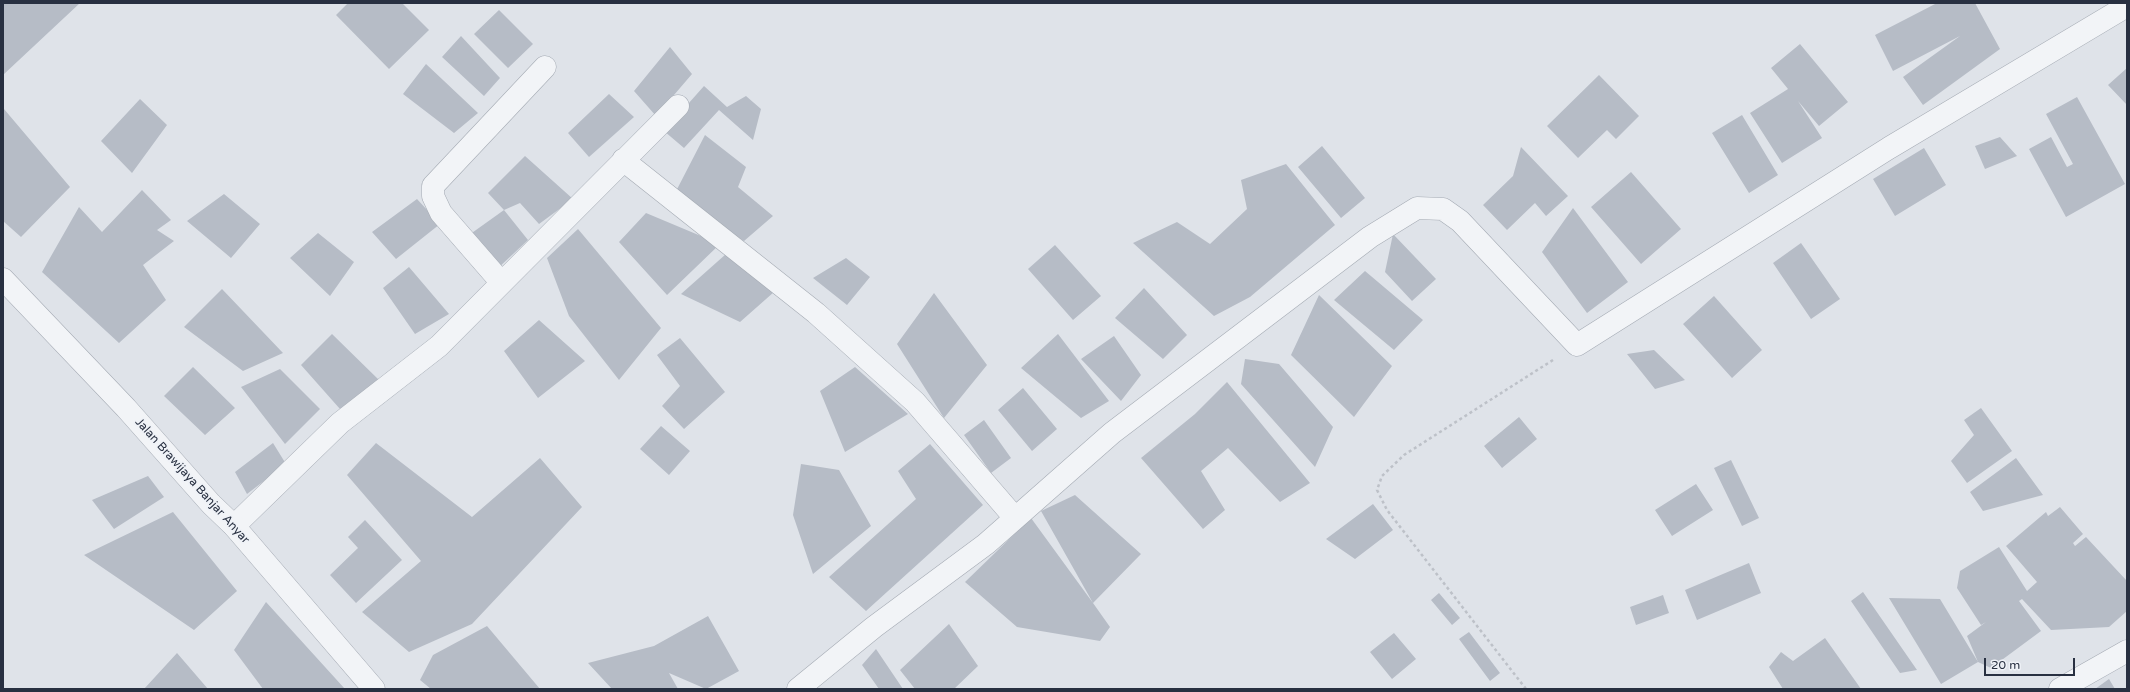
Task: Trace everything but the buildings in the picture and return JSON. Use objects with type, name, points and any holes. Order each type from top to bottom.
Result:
[{"type":"street","points":[[798,689],[874,628],[986,544],[1112,433],[1370,237],[1417,208],[1443,209],[1460,221],[1577,345],[1888,148],[2127,6]]},
{"type":"street","points":[[501,282],[441,213],[433,196],[433,186],[545,66]]},
{"type":"street","points":[[234,526],[340,423],[438,346],[678,106]]},
{"type":"street","points":[[623,160],[816,313],[910,397],[1015,518]]},
{"type":"street","name":"Jalan Brawijaya Banjar Anyar","points":[[3,279],[126,408],[211,504],[234,526],[374,689]]},
{"type":"street","points":[[2060,689],[2127,651]]},
{"type":"path","points":[[1526,689],[1387,510],[1377,490],[1382,476],[1404,455],[1577,345]]}]
